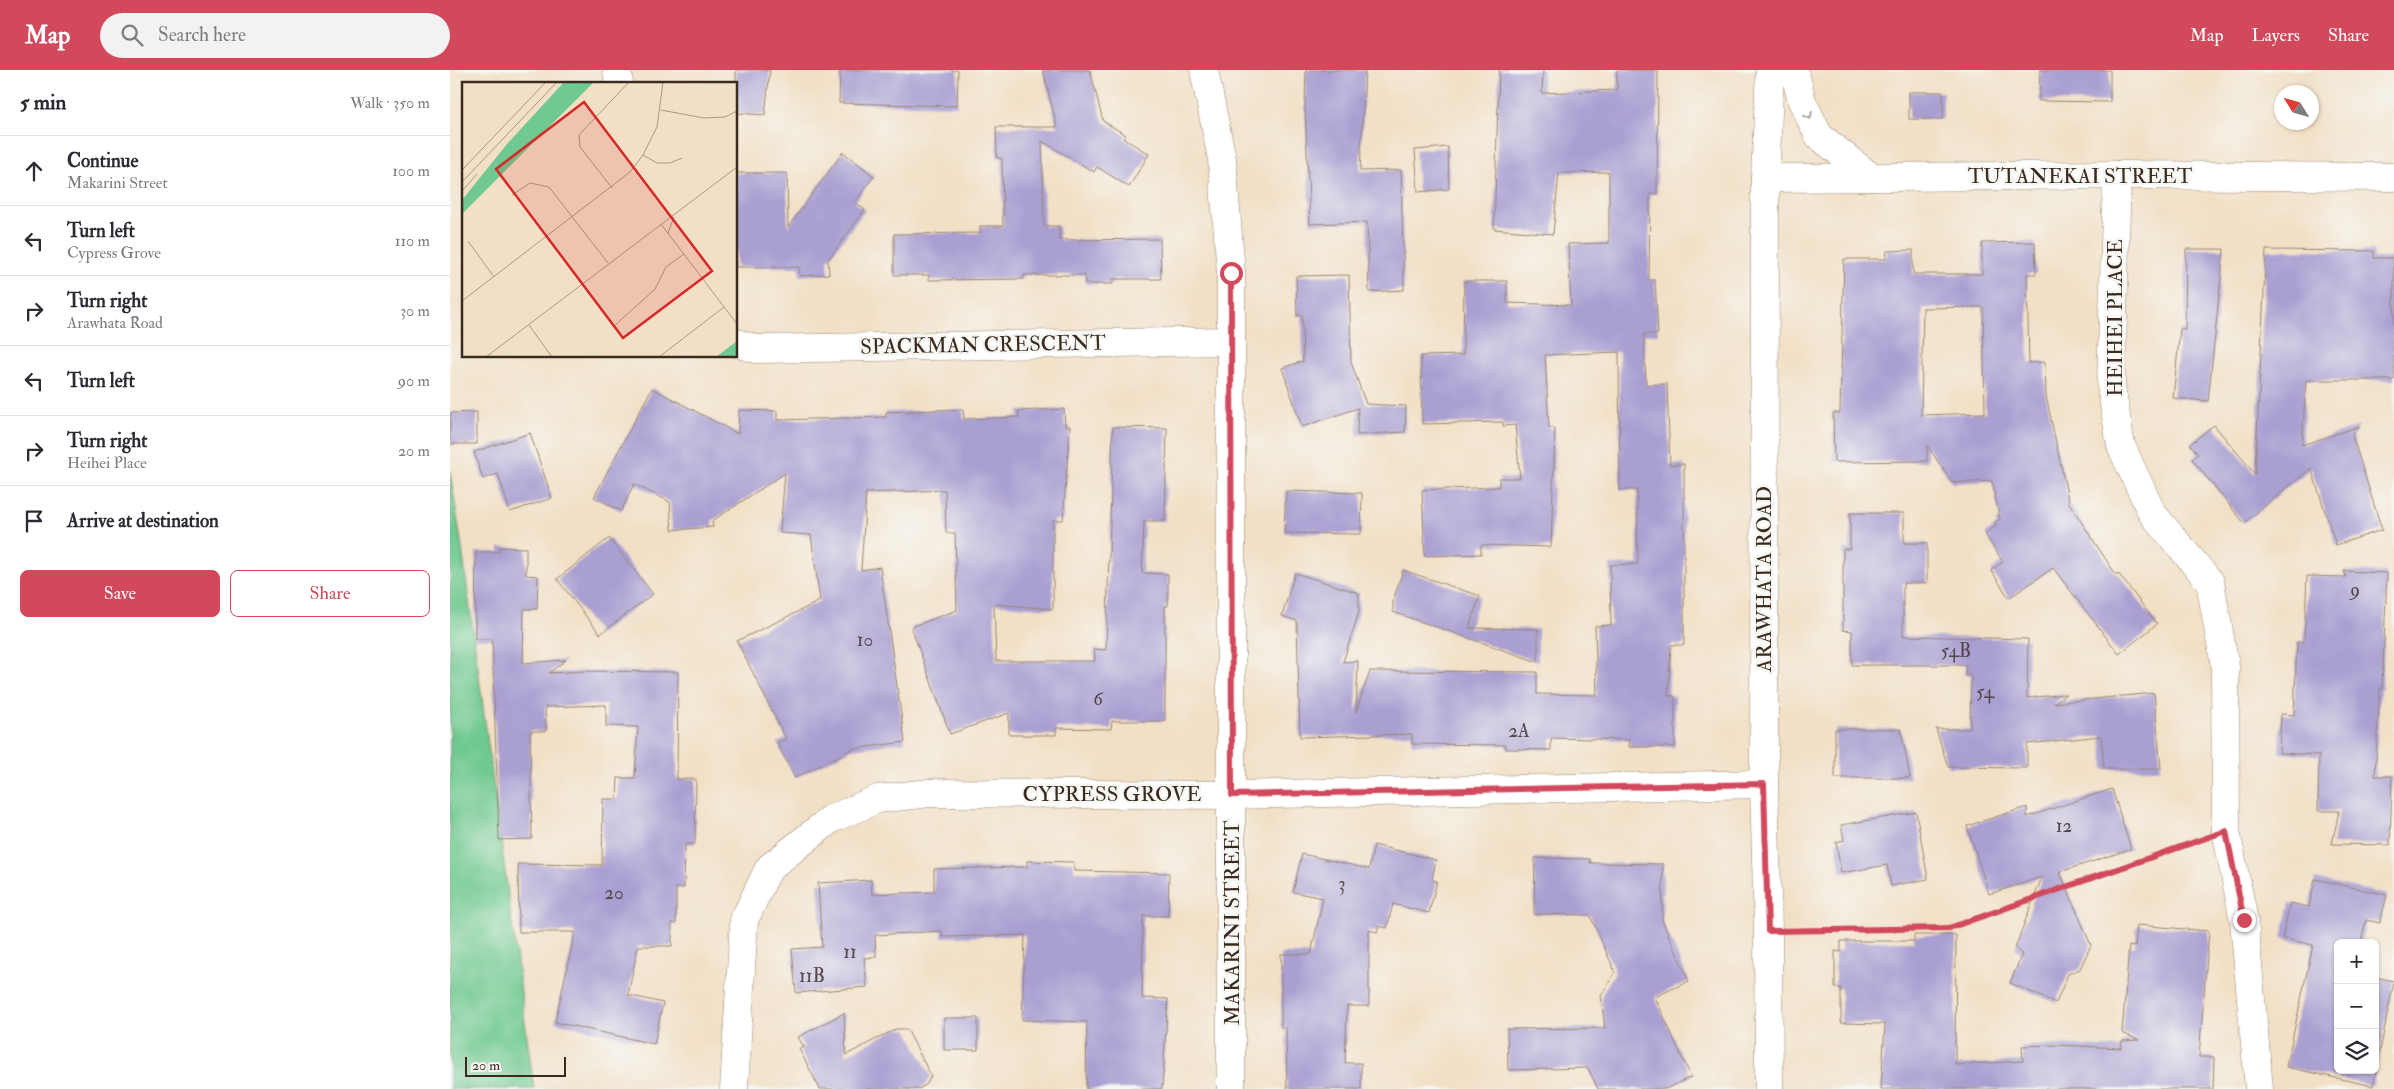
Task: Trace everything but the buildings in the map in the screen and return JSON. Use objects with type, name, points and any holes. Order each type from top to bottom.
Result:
[{"type":"street","name":"MAKARINI STREET","points":[[1204,70],[1222,159],[1231,273],[1231,1089]]},
{"type":"street","name":"ARAWHATA ROAD","points":[[1769,1089],[1768,931],[1764,784],[1765,178],[1770,70]]},
{"type":"street","points":[[1794,70],[1802,101],[1819,136],[1871,177]]},
{"type":"street","name":"TUTANEKAI STREET","points":[[1765,178],[2116,175],[2394,176]]},
{"type":"street","name":"HEIHEI PLACE","points":[[2116,175],[2111,386],[2121,446],[2152,513],[2210,582],[2225,666],[2226,831],[2244,920],[2259,1089]]},
{"type":"street","name":"SPACKMAN CRESCENT","points":[[738,344],[756,350],[1231,341]]},
{"type":"street","name":"CYPRESS GROVE","points":[[734,1089],[744,920],[769,868],[831,820],[878,799],[929,793],[1232,795],[1764,784]]},
{"type":"path","points":[[1768,931],[1949,928],[2226,831]]},
{"type":"green space","points":[[450,471],[461,541],[534,1089],[450,1089]]},
{"type":"route","points":[[1231,273],[1232,795],[1764,784],[1768,931],[1949,928],[2226,831],[2244,920]]}]
